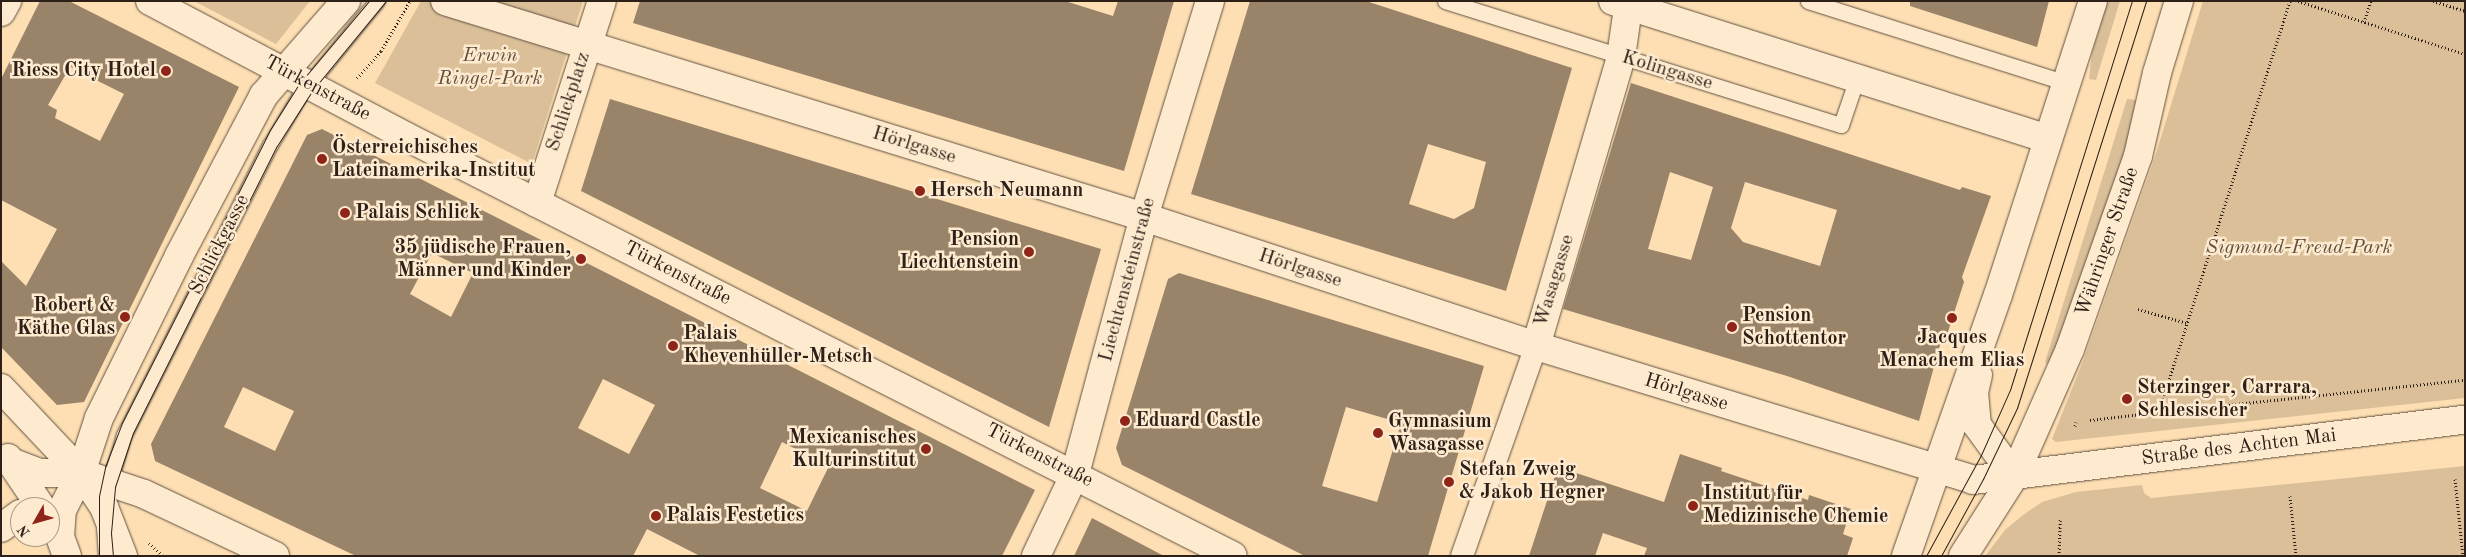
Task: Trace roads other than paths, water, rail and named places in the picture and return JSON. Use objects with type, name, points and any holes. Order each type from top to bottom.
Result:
[{"type":"street","points":[[1,12],[7,1]]},
{"type":"street","name":"Türkenstraße","points":[[150,1],[336,100],[1233,556]]},
{"type":"street","name":"Schlickgasse","points":[[60,511],[81,473],[99,418],[264,96],[296,79],[346,1]]},
{"type":"street","points":[[445,1],[588,46]]},
{"type":"street","name":"Schlickplatz","points":[[537,203],[602,1]]},
{"type":"street","name":"Liechtensteinstraße","points":[[1036,556],[1074,474],[1144,217],[1210,1]]},
{"type":"street","points":[[1906,556],[1937,469],[1955,410],[1998,295],[2093,1]]},
{"type":"street","name":"Währinger Straße","points":[[1963,556],[2014,476],[2070,349],[2138,156],[2156,73],[2179,1]]},
{"type":"street","points":[[1624,3],[2048,139]]},
{"type":"street","name":"Wasagasse","points":[[1462,556],[1536,346],[1622,57],[1624,3]]},
{"type":"street","name":"Hörlgasse","points":[[588,46],[1144,217],[1536,346],[1973,480],[2014,476]]},
{"type":"street","points":[[1998,295],[1974,392],[1975,411],[1977,425],[2014,476]]},
{"type":"street","points":[[1,388],[81,473],[118,538]]},
{"type":"street","name":"Straße des Achten Mai","points":[[2014,476],[2465,420]]},
{"type":"street","points":[[6,457],[40,473],[81,473],[144,494],[275,556]]},
{"type":"street","points":[[6,457],[30,497]]},
{"type":"street","points":[[60,500],[81,473]]},
{"type":"lane","name":"Schlickgasse","points":[[118,538],[109,482],[129,424],[270,145],[296,79],[377,1]]},
{"type":"lane","name":"Kolingasse","points":[[1445,1],[1841,125],[1857,78]]},
{"type":"lane","points":[[1808,1],[2066,83]]},
{"type":"tram line","points":[[99,556],[99,496],[105,467],[122,423],[270,130],[299,84],[369,1]]},
{"type":"tram line","points":[[113,556],[111,533],[115,487],[133,433],[277,146],[312,91],[386,1]]},
{"type":"tram line","points":[[1926,556],[1981,455],[2010,390],[2132,1]]},
{"type":"tram line","points":[[1941,556],[1983,479],[2017,408],[2146,1]]},
{"type":"place","name":"Riess City Hotel","points":[[166,71]]},
{"type":"place","name":"Österreichisches Lateinamerika-Institut","points":[[322,159]]},
{"type":"place","name":"Hersch Neumann","points":[[920,191]]},
{"type":"place","name":"Palais Schlick","points":[[345,213]]},
{"type":"place","name":"Pension Liechtenstein","points":[[1029,252]]},
{"type":"place","name":"35 jüdische Frauen, Männer und Kinder","points":[[581,259]]},
{"type":"place","name":"Robert & Käthe Glas","points":[[125,317]]},
{"type":"place","name":"Jacques Menachem Elias","points":[[1952,318]]},
{"type":"place","name":"Pension Schottentor","points":[[1732,327]]},
{"type":"place","name":"Palais Khevenhüller-Metsch","points":[[673,346]]},
{"type":"place","name":"Sterzinger, Carrara, Schlesischer","points":[[2127,399]]},
{"type":"place","name":"Eduard Castle","points":[[1125,421]]},
{"type":"place","name":"Gymnasium Wasagasse","points":[[1378,433]]},
{"type":"place","name":"Mexicanisches Kulturinstitut","points":[[926,449]]},
{"type":"place","name":"Stefan Zweig & Jakob Hegner","points":[[1449,482]]},
{"type":"place","name":"Institut für Medizinische Chemie","points":[[1693,506]]},
{"type":"place","name":"Palais Festetics","points":[[656,516]]},
{"type":"park label","name":"Erwin Ringel-Park","points":[[490,68]]},
{"type":"park label","name":"Sigmund-Freud-Park","points":[[2299,248]]}]
